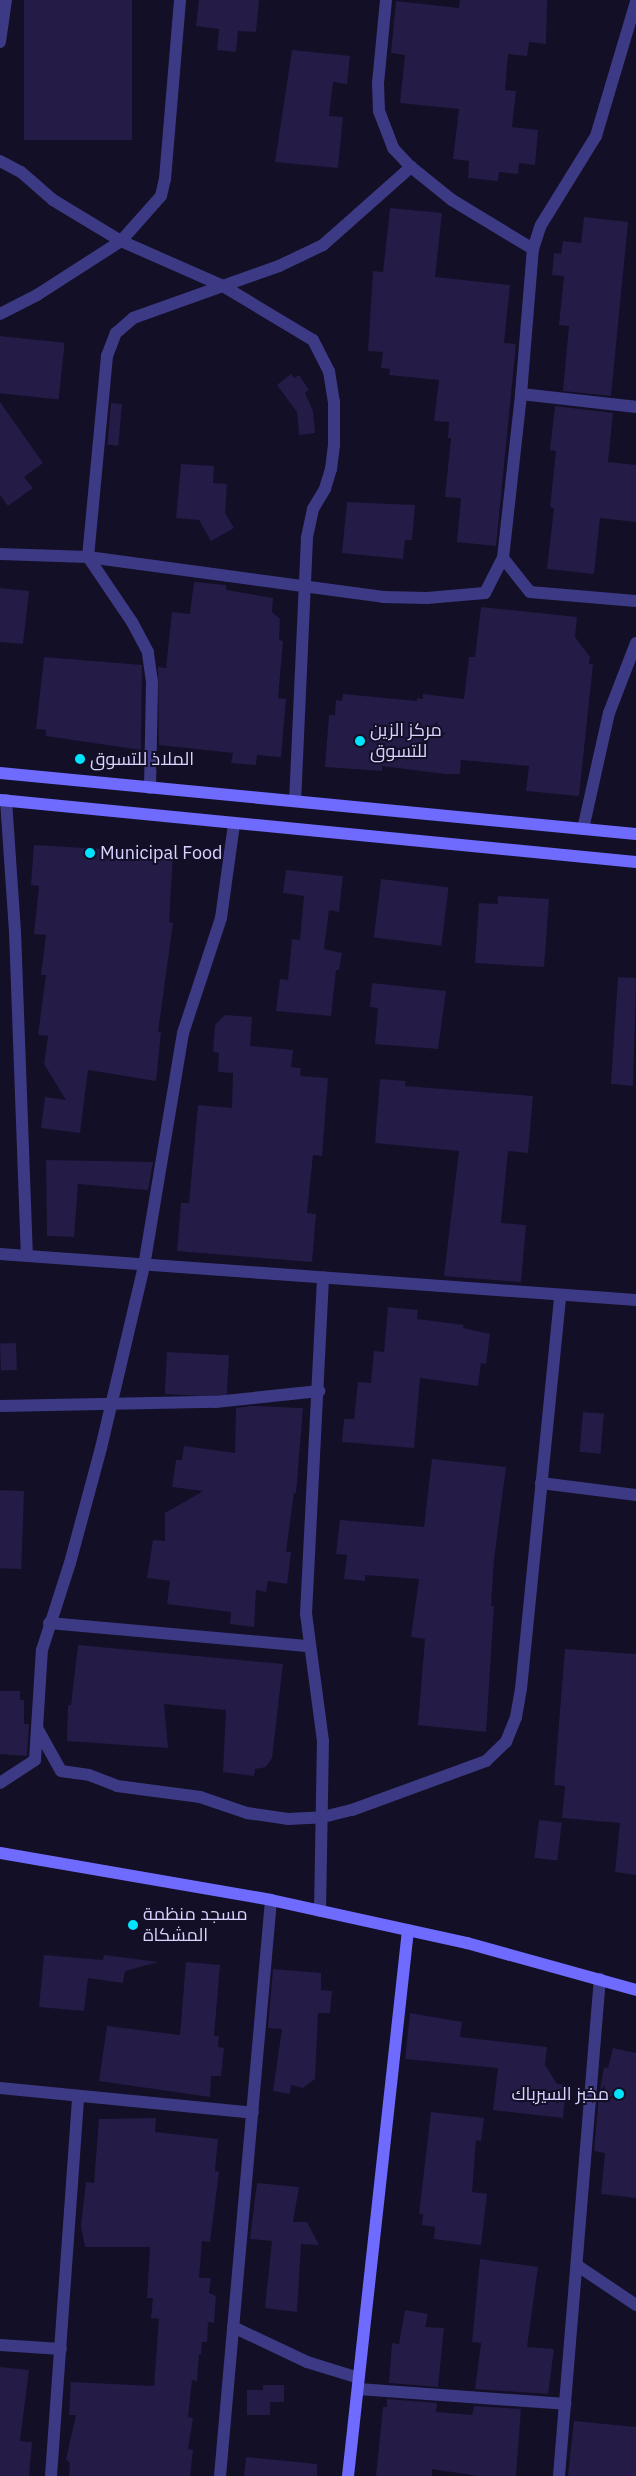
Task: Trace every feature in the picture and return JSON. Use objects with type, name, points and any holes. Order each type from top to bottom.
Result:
[{"type":"street","points":[[0,42],[6,0]]},
{"type":"street","points":[[0,314],[37,295],[121,240],[154,208],[163,188],[180,0]]},
{"type":"street","points":[[386,0],[378,83],[379,111],[393,148],[411,167],[452,200],[533,250]]},
{"type":"street","points":[[0,554],[88,557],[392,597],[427,598],[485,593],[503,558],[522,394],[533,250],[541,226],[596,136],[636,2]]},
{"type":"street","points":[[0,161],[21,172],[54,200],[121,240],[224,286],[313,340],[329,371],[334,402],[331,469],[309,522],[304,586],[295,802]]},
{"type":"street","points":[[150,788],[152,682],[148,652],[132,622],[88,557],[107,356],[116,333],[133,318],[279,266],[322,245],[411,167]]},
{"type":"street","points":[[522,394],[636,406]]},
{"type":"street","points":[[503,558],[530,592],[636,601]]},
{"type":"street","points":[[583,828],[609,713],[636,642]]},
{"type":"street","points":[[0,774],[636,834]]},
{"type":"street","points":[[27,1256],[15,932],[3,800],[636,862]]},
{"type":"street","points":[[0,1783],[35,1760],[42,1650],[49,1622],[70,1563],[144,1266],[183,1033],[221,918],[234,824]]},
{"type":"street","points":[[0,1254],[144,1266],[636,1300]]},
{"type":"street","points":[[320,1911],[323,1817],[322,1741],[308,1646],[306,1586],[319,1391],[323,1277]]},
{"type":"street","points":[[37,1728],[60,1771],[89,1775],[116,1786],[200,1797],[222,1806],[266,1817],[323,1817],[352,1810],[486,1761],[506,1742],[516,1717],[521,1689],[560,1295]]},
{"type":"street","points":[[0,1406],[110,1402],[215,1402],[319,1391]]},
{"type":"street","points":[[541,1483],[636,1495]]},
{"type":"street","points":[[49,1622],[308,1646]]},
{"type":"street","points":[[0,1852],[271,1900],[467,1943],[636,1990]]},
{"type":"street","points":[[220,2476],[271,1900]]},
{"type":"street","points":[[348,2476],[408,1930]]},
{"type":"street","points":[[559,2476],[578,2266],[600,1979]]},
{"type":"street","points":[[0,2088],[253,2113]]},
{"type":"street","points":[[52,2476],[78,2096]]},
{"type":"street","points":[[578,2266],[636,2306]]},
{"type":"street","points":[[233,2327],[358,2384],[565,2404]]},
{"type":"street","points":[[0,2345],[61,2349]]},
{"type":"building","points":[[24,0],[132,0],[132,140],[24,140]]},
{"type":"building","points":[[199,0],[259,0],[256,32],[238,31],[236,52],[217,50],[219,29],[196,26]]},
{"type":"building","points":[[460,0],[547,0],[546,44],[529,42],[527,56],[508,54],[505,90],[516,91],[512,127],[538,130],[535,165],[519,163],[518,174],[499,172],[498,181],[468,178],[469,161],[453,159],[459,109],[400,103],[405,55],[391,53],[396,1],[459,8]]},
{"type":"building","points":[[292,50],[350,56],[347,84],[333,82],[329,116],[343,117],[338,168],[275,162]]},
{"type":"building","points":[[390,208],[442,213],[435,277],[510,285],[504,343],[516,344],[496,546],[457,542],[461,498],[445,497],[451,438],[448,438],[449,422],[434,421],[439,380],[389,375],[390,369],[381,368],[383,352],[368,351],[373,271],[383,272]]},
{"type":"building","points":[[584,217],[628,222],[611,396],[563,391],[569,326],[559,325],[564,276],[552,275],[554,253],[561,254],[563,241],[581,243]]},
{"type":"building","points":[[0,336],[65,343],[59,399],[0,393]]},
{"type":"building","points":[[291,374],[294,378],[299,375],[309,390],[305,393],[313,411],[315,433],[299,435],[297,412],[277,385]]},
{"type":"building","points":[[0,402],[43,463],[24,477],[33,488],[8,506],[0,495]]},
{"type":"building","points":[[111,403],[122,404],[118,446],[107,445]]},
{"type":"building","points":[[555,406],[613,413],[608,462],[636,465],[636,522],[600,518],[594,574],[547,569],[554,508],[550,507],[556,451],[550,450]]},
{"type":"building","points":[[181,464],[214,466],[213,483],[227,484],[225,513],[234,528],[211,541],[199,520],[176,518]]},
{"type":"building","points":[[347,502],[415,505],[412,540],[405,540],[403,559],[342,553]]},
{"type":"building","points":[[194,582],[226,585],[226,590],[273,598],[272,612],[280,619],[279,640],[283,641],[278,698],[286,699],[281,757],[257,755],[256,765],[231,763],[233,753],[159,745],[158,667],[166,668],[172,612],[190,614]]},
{"type":"building","points":[[0,588],[29,591],[23,644],[0,642]]},
{"type":"building","points":[[481,607],[577,617],[575,637],[590,657],[589,664],[593,664],[579,796],[526,791],[529,766],[461,760],[460,774],[445,774],[382,766],[382,771],[325,767],[329,715],[335,715],[336,700],[342,701],[343,694],[417,701],[417,698],[423,699],[423,694],[464,699],[469,657],[475,657]]},
{"type":"building","points":[[44,657],[142,665],[141,750],[46,736],[46,730],[36,729]]},
{"type":"building","points":[[34,845],[101,849],[100,855],[133,857],[143,853],[154,857],[173,855],[169,922],[173,923],[158,1032],[161,1032],[156,1081],[88,1070],[80,1133],[41,1128],[45,1097],[66,1100],[44,1064],[48,1036],[38,1035],[46,975],[41,975],[46,935],[34,934],[39,886],[31,885]]},
{"type":"building","points":[[286,870],[343,876],[339,912],[329,910],[324,949],[342,953],[339,970],[336,970],[331,1016],[276,1011],[280,979],[288,980],[292,939],[300,940],[304,896],[283,893]]},
{"type":"building","points":[[381,879],[448,887],[441,946],[374,938]]},
{"type":"building","points":[[498,896],[549,899],[544,967],[475,963],[479,903],[498,904]]},
{"type":"building","points":[[618,977],[636,978],[633,1086],[611,1084]]},
{"type":"building","points":[[372,983],[446,991],[438,1049],[375,1044],[378,1008],[370,1007]]},
{"type":"building","points":[[225,1015],[252,1017],[250,1046],[293,1050],[291,1067],[301,1068],[300,1076],[328,1078],[322,1156],[313,1155],[307,1213],[316,1214],[312,1262],[177,1251],[181,1203],[189,1203],[198,1105],[232,1108],[233,1073],[218,1072],[219,1053],[213,1052],[215,1025]]},
{"type":"building","points":[[380,1079],[406,1081],[405,1086],[533,1096],[528,1153],[508,1151],[501,1223],[526,1225],[521,1282],[444,1276],[459,1151],[375,1143]]},
{"type":"building","points":[[46,1160],[153,1162],[148,1190],[78,1184],[74,1237],[47,1236]]},
{"type":"building","points":[[388,1307],[418,1310],[417,1319],[464,1325],[463,1328],[490,1334],[486,1364],[481,1363],[478,1386],[420,1378],[414,1448],[342,1442],[344,1419],[354,1419],[358,1382],[371,1383],[374,1351],[384,1352]]},
{"type":"building","points":[[16,1343],[17,1370],[1,1371],[0,1344]]},
{"type":"building","points":[[167,1352],[229,1355],[227,1397],[165,1394]]},
{"type":"building","points":[[251,1406],[303,1408],[296,1493],[294,1493],[286,1552],[291,1552],[287,1584],[268,1581],[266,1592],[256,1590],[254,1627],[230,1624],[231,1612],[167,1604],[170,1581],[147,1578],[153,1540],[165,1541],[165,1513],[203,1491],[172,1487],[176,1460],[182,1460],[184,1446],[235,1453],[236,1408]]},
{"type":"building","points":[[583,1412],[604,1414],[600,1454],[580,1452]]},
{"type":"building","points":[[432,1459],[506,1467],[494,1560],[491,1606],[494,1606],[486,1732],[418,1725],[425,1639],[411,1637],[419,1579],[365,1575],[365,1581],[344,1579],[347,1555],[336,1554],[340,1520],[424,1527]]},
{"type":"building","points":[[0,1490],[24,1491],[21,1569],[0,1568]]},
{"type":"building","points":[[78,1645],[283,1664],[272,1758],[266,1767],[255,1769],[254,1776],[223,1772],[226,1710],[164,1704],[168,1748],[67,1741],[68,1705],[71,1705]]},
{"type":"building","points":[[565,1649],[636,1654],[636,1875],[615,1872],[620,1823],[562,1818],[565,1786],[554,1785]]},
{"type":"building","points":[[0,1691],[20,1691],[20,1700],[24,1700],[24,1724],[29,1724],[27,1756],[0,1754]]},
{"type":"building","points":[[539,1820],[562,1823],[557,1861],[534,1858]]},
{"type":"building","points":[[44,1955],[103,1960],[104,1955],[158,1962],[125,1971],[123,1983],[88,1978],[84,2011],[39,2007]]},
{"type":"building","points":[[186,1962],[220,1965],[214,2036],[219,2036],[218,2047],[224,2048],[221,2076],[211,2076],[210,2097],[99,2081],[107,2026],[180,2035]]},
{"type":"building","points":[[273,1969],[321,1973],[321,1990],[332,1991],[330,2013],[318,2013],[315,2079],[303,2088],[291,2085],[290,2094],[273,2091],[282,2029],[268,2028]]},
{"type":"building","points":[[410,2013],[462,2022],[460,2037],[547,2047],[545,2065],[557,2084],[566,2085],[563,2118],[493,2110],[498,2068],[405,2059]]},
{"type":"building","points":[[613,2048],[636,2053],[636,2198],[601,2194],[605,2153],[594,2151],[599,2095],[604,2067],[608,2068]]},
{"type":"building","points":[[431,2112],[484,2118],[481,2141],[476,2140],[472,2192],[487,2194],[481,2245],[434,2239],[435,2227],[422,2225],[423,2214],[419,2214]]},
{"type":"building","points":[[156,2118],[155,2132],[218,2139],[215,2171],[219,2172],[210,2242],[202,2241],[199,2278],[211,2278],[209,2293],[216,2296],[214,2323],[208,2322],[207,2342],[202,2342],[201,2355],[199,2354],[197,2381],[192,2380],[188,2417],[193,2418],[188,2449],[193,2450],[190,2476],[69,2476],[70,2463],[66,2459],[76,2415],[69,2415],[71,2382],[154,2386],[159,2319],[151,2318],[153,2298],[147,2298],[150,2247],[85,2247],[81,2226],[86,2182],[94,2183],[99,2119]]},
{"type":"building","points":[[257,2183],[299,2187],[293,2222],[307,2222],[319,2245],[301,2244],[297,2312],[265,2308],[272,2241],[250,2239]]},
{"type":"building","points":[[480,2259],[538,2267],[527,2347],[554,2349],[548,2394],[475,2389],[481,2343],[472,2342]]},
{"type":"building","points":[[405,2310],[428,2314],[425,2327],[444,2328],[438,2387],[389,2383],[392,2343],[399,2344]]},
{"type":"building","points":[[0,2367],[29,2370],[20,2441],[32,2442],[29,2476],[0,2476]]},
{"type":"building","points":[[263,2385],[284,2385],[284,2402],[270,2402],[270,2415],[247,2415],[247,2390],[263,2390]]},
{"type":"building","points":[[387,2399],[437,2403],[436,2412],[472,2415],[474,2406],[521,2409],[516,2476],[478,2476],[432,2469],[432,2476],[376,2476],[383,2407],[387,2407]]},
{"type":"building","points":[[574,2421],[636,2427],[636,2476],[568,2476]]},
{"type":"building","points":[[246,2457],[317,2464],[317,2476],[244,2476]]},
{"type":"place","name":"مركز الزين للتسوق","points":[[360,741]]},
{"type":"place","name":"الملاذ للتسوق","points":[[80,759]]},
{"type":"place","name":"Municipal Food","points":[[90,853]]},
{"type":"place","name":"مسجد منظمة المشكاة","points":[[133,1925]]},
{"type":"place","name":"مخبز السيرباك","points":[[619,2094]]}]
